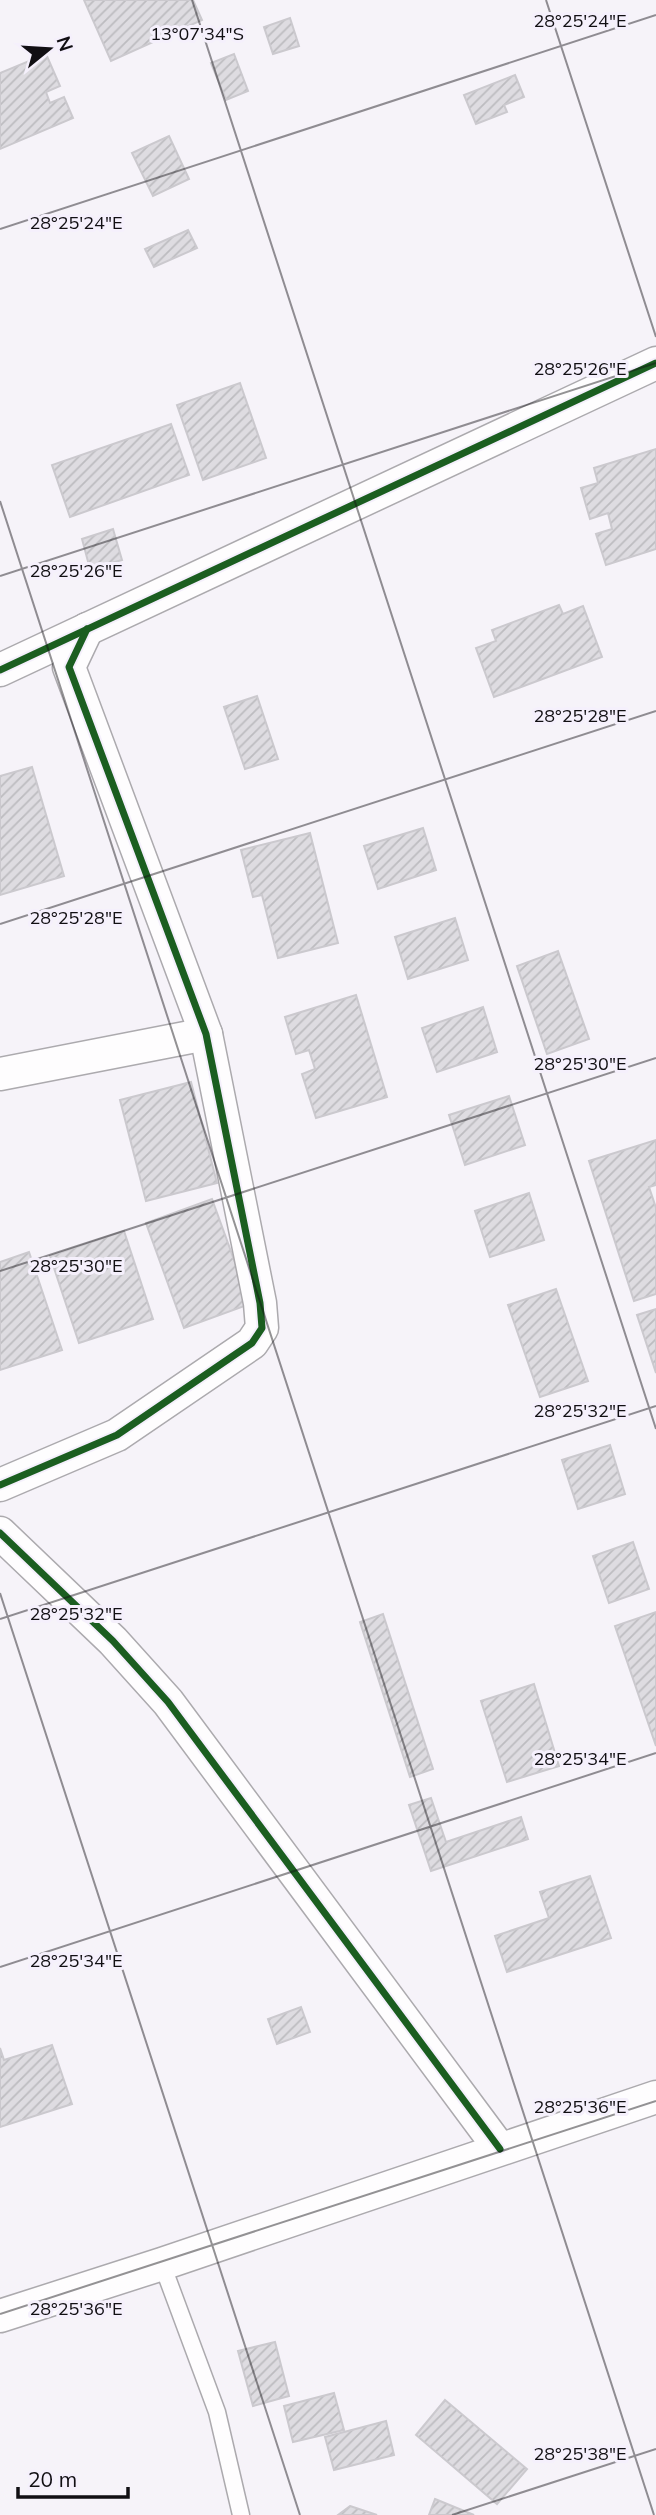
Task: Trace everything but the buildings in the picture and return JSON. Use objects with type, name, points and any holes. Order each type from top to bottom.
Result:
[{"type":"street","points":[[0,670],[656,363]]},
{"type":"street","points":[[0,1485],[117,1435],[251,1343],[262,1328],[260,1303],[206,1034],[69,667],[87,629]]},
{"type":"street","points":[[0,1074],[206,1034]]},
{"type":"street","points":[[0,1533],[113,1641],[169,1702],[500,2149]]},
{"type":"street","points":[[0,2316],[656,2097]]},
{"type":"lane","points":[[162,2264],[217,2412],[242,2515]]},
{"type":"cycle path","points":[[0,670],[656,363]]},
{"type":"cycle path","points":[[0,1485],[117,1435],[252,1343],[262,1328],[260,1303],[206,1034],[69,667],[87,629]]},
{"type":"cycle path","points":[[0,1533],[113,1641],[168,1702],[500,2149]]}]
